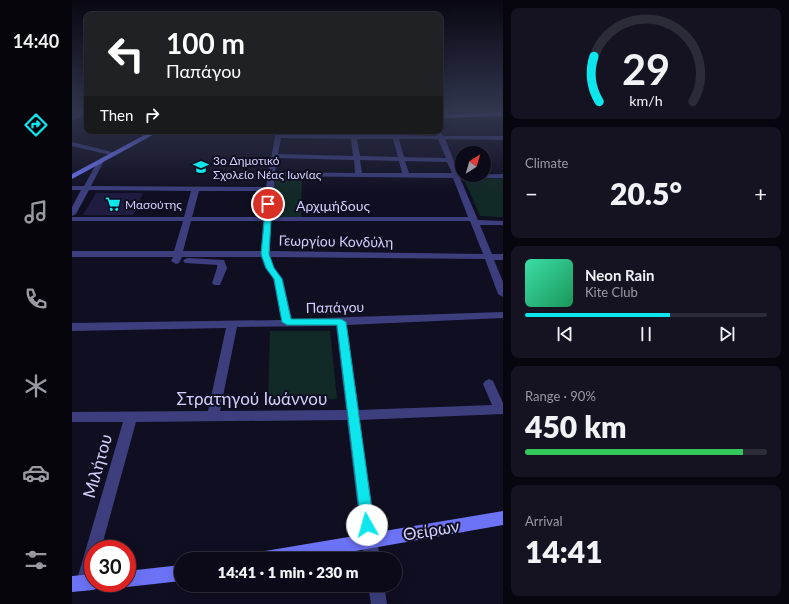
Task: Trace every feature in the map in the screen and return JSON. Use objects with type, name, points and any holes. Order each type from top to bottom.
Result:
[{"type":"street","points":[[72,177],[144,138]]},
{"type":"street","points":[[277,138],[269,189],[266,218],[265,254],[270,268],[278,279],[287,322]]},
{"type":"street","points":[[354,138],[359,175]]},
{"type":"street","points":[[396,138],[406,176]]},
{"type":"street","points":[[272,174],[455,176],[441,138]]},
{"type":"street","points":[[72,144],[114,154]]},
{"type":"street","points":[[274,156],[449,160]]},
{"type":"street","points":[[72,214],[101,161]]},
{"type":"street","points":[[491,176],[503,176]]},
{"type":"street","points":[[458,182],[503,294]]},
{"type":"street","points":[[72,188],[195,190],[269,189]]},
{"type":"street","points":[[177,258],[195,190]]},
{"type":"street","name":"Αρχιμήδους","points":[[72,219],[266,218],[474,220],[503,223]]},
{"type":"street","name":"Γεωργίου Κονδύλη","points":[[72,254],[177,258],[221,262],[222,268],[217,283]]},
{"type":"street","name":"Γεωργίου Κονδύλη","points":[[72,261],[265,254],[503,257]]},
{"type":"street","name":"Παπάγου","points":[[72,327],[341,322],[503,315]]},
{"type":"street","points":[[341,322],[371,552]]},
{"type":"street","points":[[213,415],[232,324]]},
{"type":"street","name":"Στρατηγού Ιωάννου","points":[[72,417],[354,415],[500,410],[489,384]]},
{"type":"street","name":"Μιλήτου","points":[[96,540],[131,416]]},
{"type":"street","name":"Θείρων","points":[[303,552],[503,518]]},
{"type":"street","points":[[136,578],[174,574]]},
{"type":"street","points":[[377,592],[379,604]]},
{"type":"green space","points":[[275,177],[302,178],[301,217],[271,217]]},
{"type":"green space","points":[[491,178],[503,178],[503,217],[480,216],[465,182],[491,182]]},
{"type":"green space","points":[[270,331],[330,331],[337,399],[268,401]]},
{"type":"building","name":"Μασούτης","points":[[96,193],[143,193],[133,215],[83,215]]},
{"type":"place","name":"3ο Δημοτικό Σχολείο Νέας Ιωνίας","points":[[201,167]]},
{"type":"place","name":"Μασούτης","points":[[113,204]]},
{"type":"route","points":[[268,204],[265,254],[270,268],[278,279],[287,322],[341,322],[367,525]]}]
